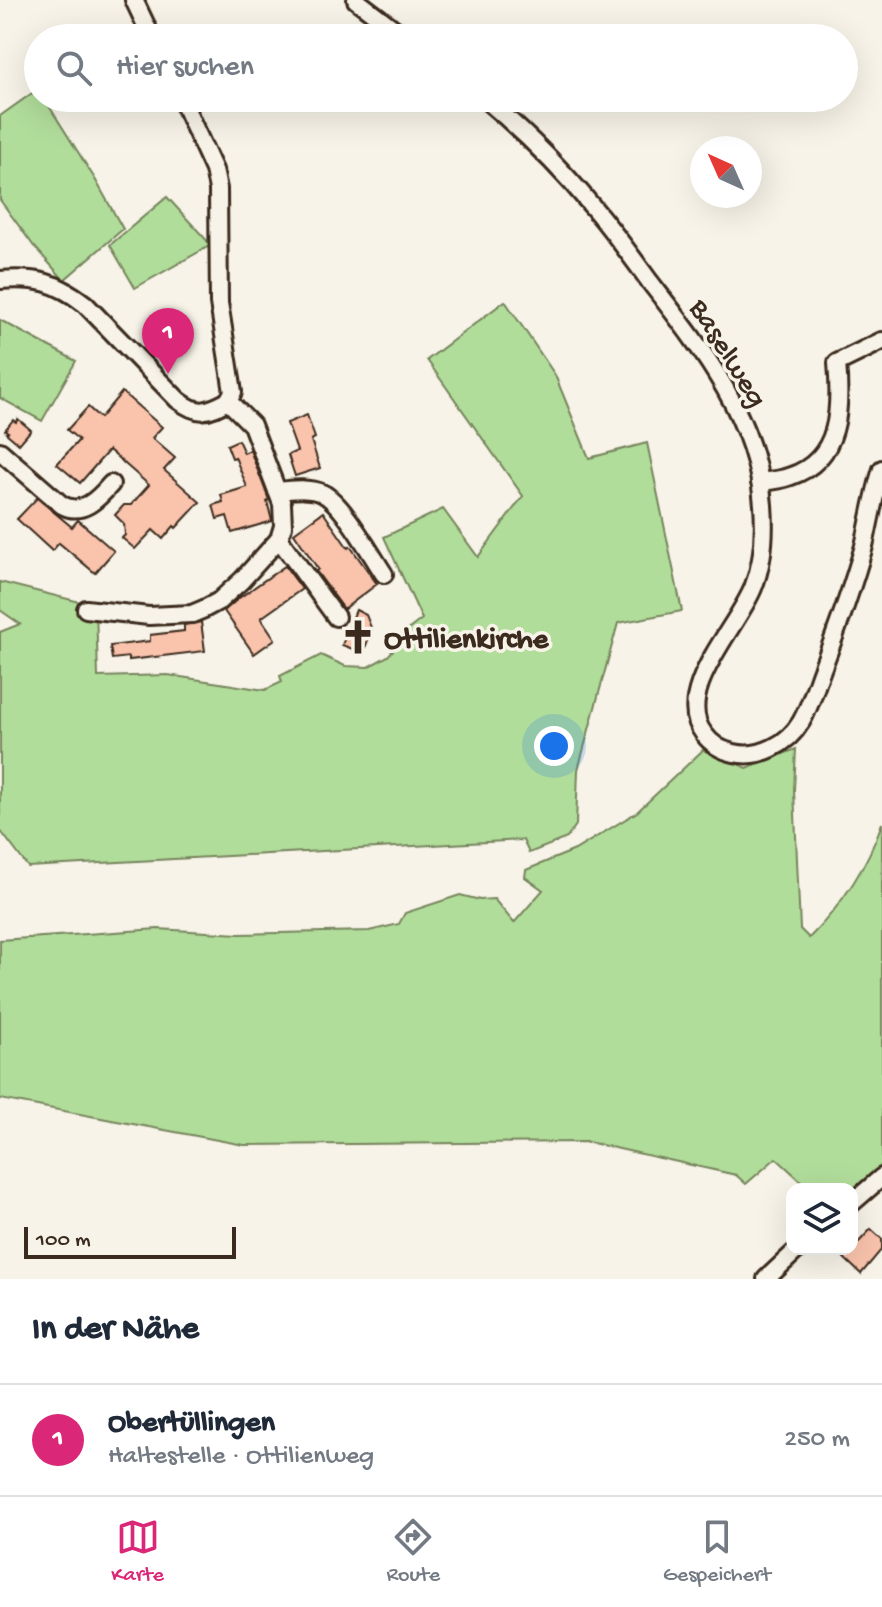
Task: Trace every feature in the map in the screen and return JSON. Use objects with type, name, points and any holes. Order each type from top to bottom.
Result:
[{"type":"street","points":[[134,0],[145,24]]},
{"type":"street","points":[[356,0],[388,24]]},
{"type":"street","points":[[0,280],[38,280],[73,294],[189,409],[212,409],[228,401],[233,392],[219,303],[218,189],[214,170],[187,112]]},
{"type":"street","name":"Baselweg","points":[[499,112],[549,158],[593,206],[706,357],[748,434],[760,482],[764,528],[757,575],[745,604],[703,676],[695,699],[697,725],[710,742],[739,754],[757,753],[787,739],[801,722],[848,597],[882,469]]},
{"type":"street","points":[[760,482],[793,476],[824,453],[835,430],[839,407],[837,363],[882,341]]},
{"type":"street","points":[[86,609],[149,616],[192,614],[219,601],[279,539],[283,526],[282,504],[252,425],[228,401]]},
{"type":"street","points":[[0,451],[71,510],[82,508],[98,498],[111,484]]},
{"type":"street","points":[[277,491],[306,489],[322,493],[332,500],[384,574]]},
{"type":"street","points":[[279,539],[336,617]]},
{"type":"street","points":[[858,1198],[882,1177]]},
{"type":"street","points":[[766,1279],[792,1255]]},
{"type":"green space","points":[[24,99],[24,112],[53,112],[123,229],[64,280],[0,200],[0,116]]},
{"type":"green space","points":[[167,197],[211,245],[135,288],[110,245]]},
{"type":"green space","points":[[505,301],[555,375],[589,458],[647,443],[682,611],[618,623],[578,770],[576,825],[567,838],[529,853],[523,840],[28,867],[0,830],[0,632],[20,624],[0,610],[0,582],[96,606],[98,677],[168,675],[265,690],[282,682],[280,676],[321,655],[345,666],[368,667],[388,656],[400,636],[422,619],[384,537],[443,509],[478,557],[523,496],[427,360]]},
{"type":"green space","points":[[0,320],[76,361],[42,421],[0,398]]},
{"type":"green space","points":[[796,749],[794,790],[800,929],[809,938],[852,885],[882,823],[882,1165],[858,1185],[802,1183],[776,1158],[746,1184],[736,1175],[588,1142],[244,1145],[0,1099],[0,940],[158,929],[239,934],[369,931],[399,924],[405,913],[460,895],[480,900],[494,899],[514,923],[543,890],[525,877],[526,870],[575,850],[637,812],[703,750],[747,768]]},
{"type":"building","points":[[122,392],[162,427],[152,438],[175,458],[164,470],[200,502],[163,539],[153,530],[135,549],[122,538],[125,535],[124,524],[115,515],[124,505],[131,505],[149,485],[109,450],[80,483],[57,464],[79,440],[67,430],[88,407],[100,418]]},
{"type":"building","points":[[307,415],[320,468],[295,476],[288,455],[297,451],[287,423]]},
{"type":"building","points":[[18,419],[31,430],[19,444],[5,430],[13,420],[16,422]]},
{"type":"building","points":[[238,440],[244,453],[250,450],[269,500],[272,521],[232,533],[227,516],[217,519],[213,505],[223,502],[221,495],[247,487],[227,445]]},
{"type":"building","points":[[37,498],[72,527],[78,520],[114,551],[95,573],[59,543],[52,551],[17,519]]},
{"type":"building","points":[[323,512],[377,584],[344,609],[316,571],[318,569],[294,533]]},
{"type":"building","points":[[285,566],[302,589],[261,618],[275,639],[254,654],[224,611]]},
{"type":"building","name":"Ottilienkirche","points":[[356,610],[366,615],[372,630],[363,653],[342,645]]},
{"type":"building","points":[[201,622],[205,651],[129,660],[129,657],[112,659],[110,646],[150,641],[150,635],[184,631],[184,625]]},
{"type":"building","points":[[871,1229],[882,1239],[882,1249],[861,1274],[844,1258],[858,1255],[858,1243]]},
{"type":"place","name":"Obertüllingen","points":[[168,374]]},
{"type":"place","name":"Ottilienkirche","points":[[358,637]]}]
